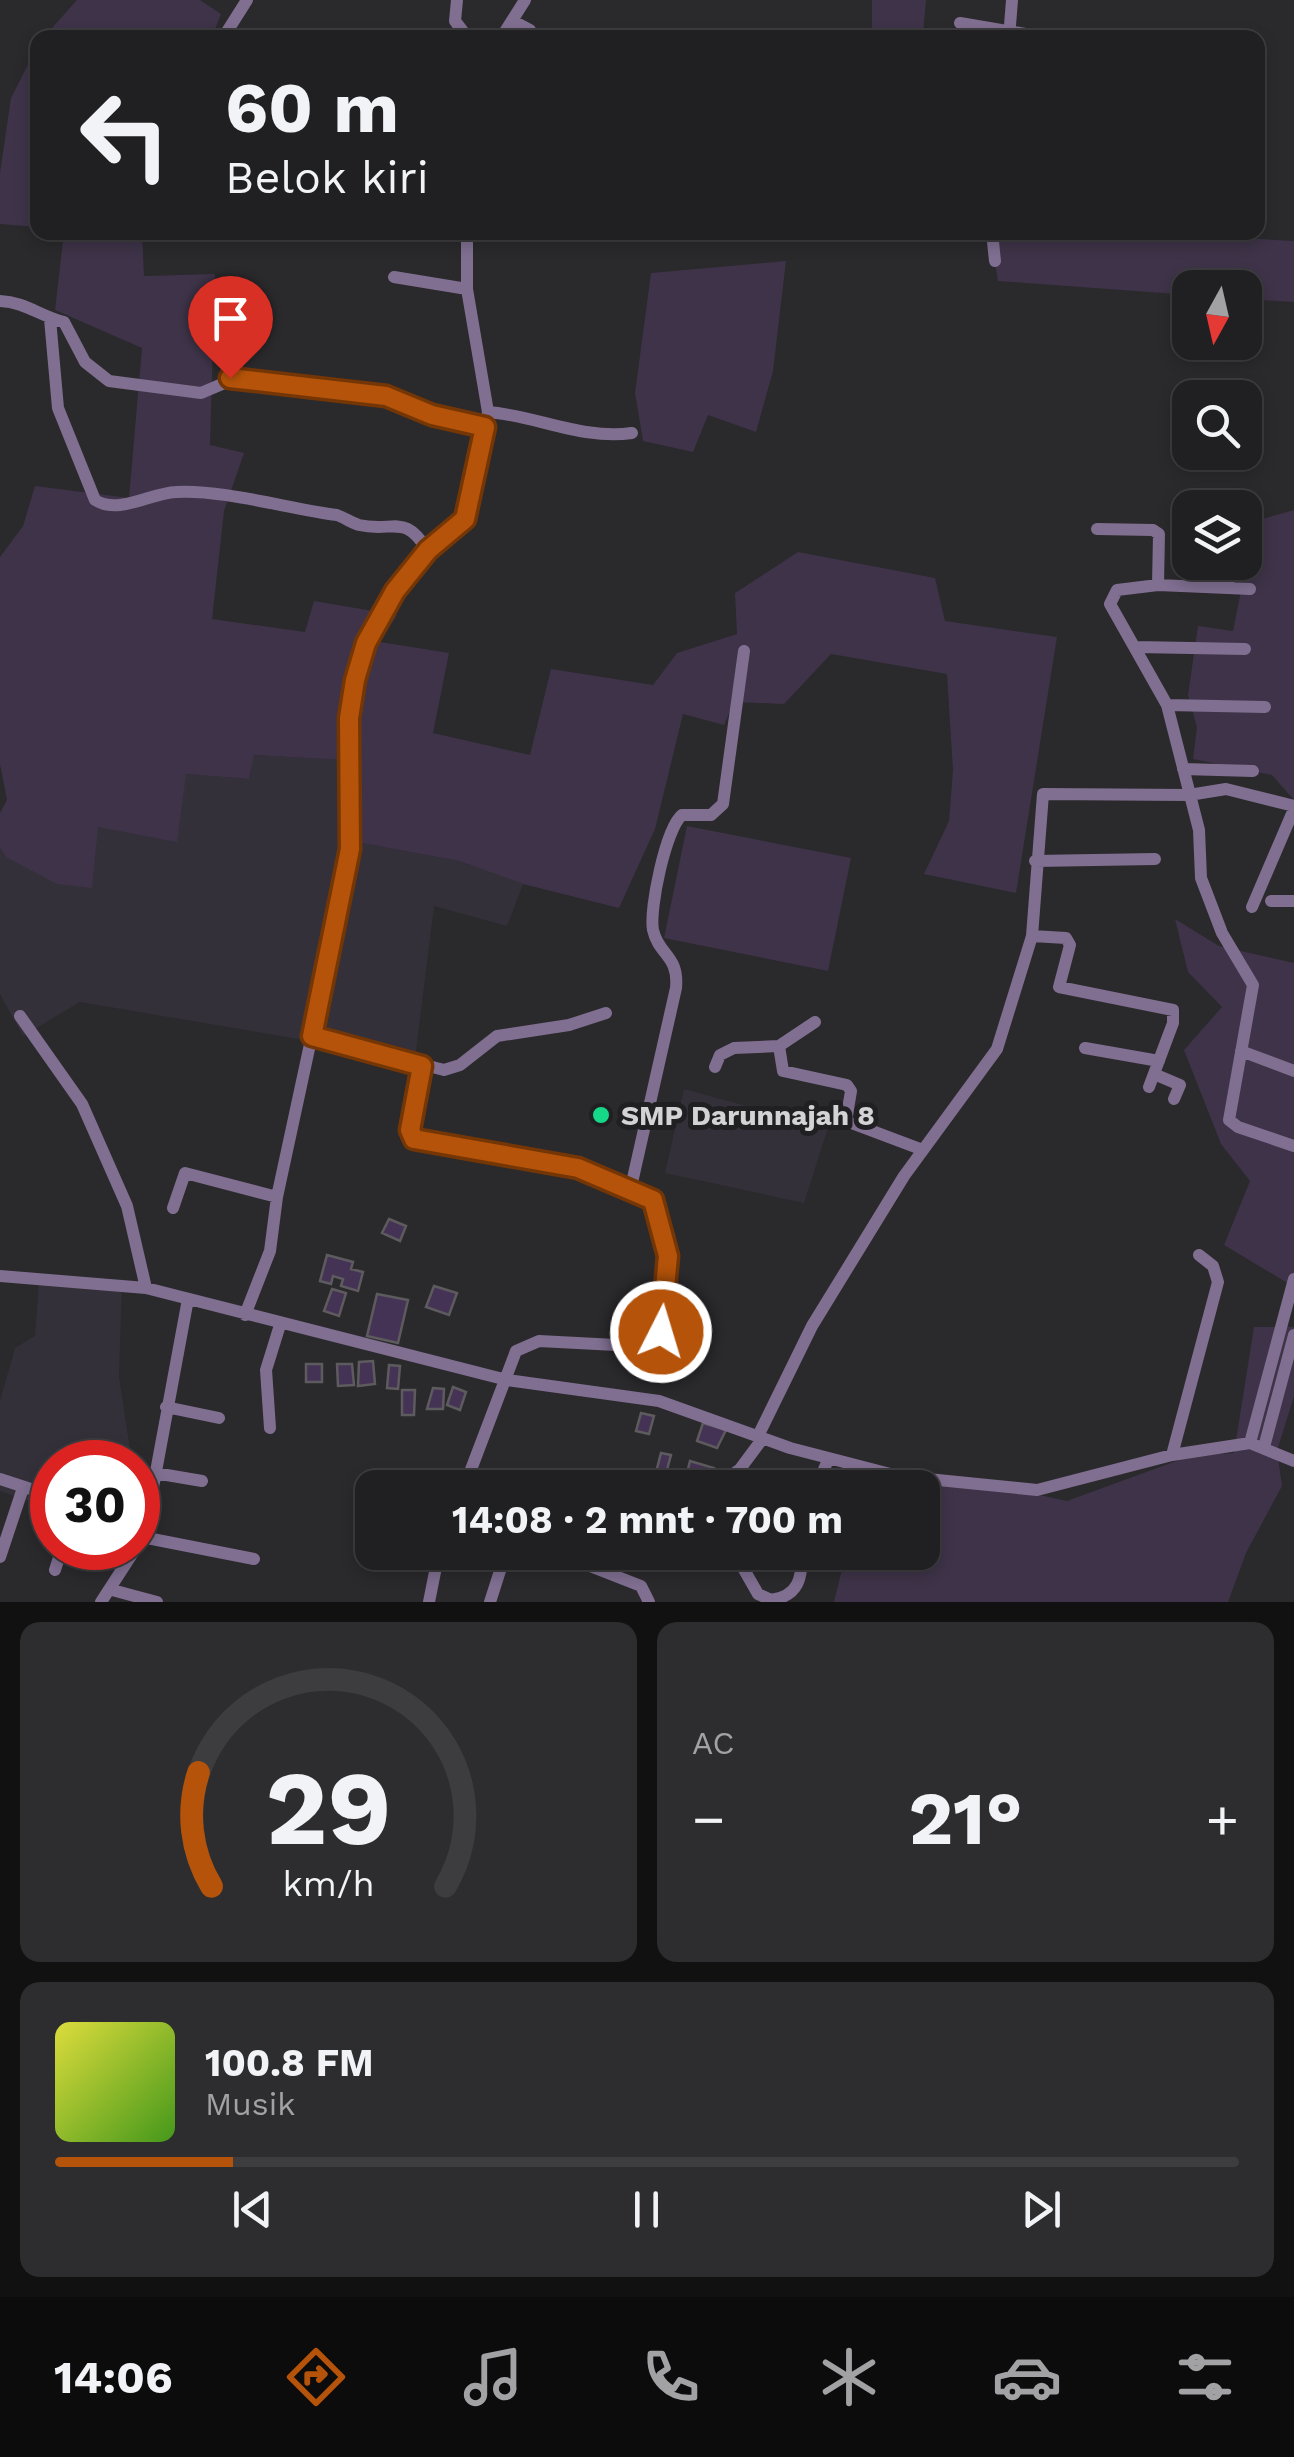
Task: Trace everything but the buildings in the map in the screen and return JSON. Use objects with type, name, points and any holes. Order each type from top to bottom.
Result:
[{"type":"street","points":[[228,30],[247,0]]},
{"type":"street","points":[[457,0],[455,22],[462,30]]},
{"type":"street","points":[[507,30],[524,0]]},
{"type":"street","points":[[1010,30],[1012,0]]},
{"type":"street","points":[[514,21],[530,30]]},
{"type":"street","points":[[960,23],[992,30]]},
{"type":"street","points":[[246,1314],[270,1251],[277,1196],[350,849],[349,718],[355,680],[381,615],[428,550],[465,519],[485,427],[488,412],[467,289],[467,240]]},
{"type":"street","points":[[993,240],[995,260]]},
{"type":"street","points":[[394,277],[467,289]]},
{"type":"street","points":[[0,301],[20,302],[50,319],[64,322],[85,362],[110,381],[200,393],[241,376],[386,396],[432,415],[485,427]]},
{"type":"street","points":[[50,319],[58,408],[87,488],[103,505],[119,506],[140,496],[182,491],[337,515],[354,524],[405,525],[418,534],[428,550]]},
{"type":"street","points":[[488,412],[517,414],[588,435],[632,433]]},
{"type":"street","points":[[1097,528],[1153,530],[1159,534],[1158,585]]},
{"type":"street","points":[[1228,588],[1229,580]]},
{"type":"street","points":[[1250,589],[1158,585],[1112,594],[1115,615],[1167,705],[1199,830],[1201,878],[1222,933],[1253,986],[1229,1120],[1294,1146]]},
{"type":"street","points":[[1137,648],[1245,649]]},
{"type":"street","points":[[631,1187],[678,972],[652,927],[667,837],[682,815],[711,814],[723,804],[744,651]]},
{"type":"street","points":[[1167,705],[1265,707]]},
{"type":"street","points":[[1182,768],[1253,771]]},
{"type":"street","points":[[739,1470],[760,1437],[812,1326],[923,1150],[997,1049],[1032,936],[1043,794],[1189,795],[1226,789],[1294,808],[1252,907]]},
{"type":"street","points":[[1035,861],[1155,859]]},
{"type":"street","points":[[1271,901],[1294,901]]},
{"type":"street","points":[[1032,936],[1066,938],[1070,944],[1060,988],[1173,1010],[1173,1023],[1154,1074]]},
{"type":"street","points":[[312,1036],[422,1066],[454,1068],[497,1036],[569,1026],[606,1013]]},
{"type":"street","points":[[20,1016],[82,1104],[126,1206],[146,1288]]},
{"type":"street","points":[[715,1067],[720,1055],[734,1048],[779,1046],[815,1022]]},
{"type":"street","points":[[779,1046],[786,1074],[850,1088],[846,1122],[923,1150]]},
{"type":"street","points":[[1085,1048],[1180,1085],[1174,1099]]},
{"type":"street","points":[[1241,1050],[1294,1071]]},
{"type":"street","points":[[422,1066],[410,1130],[414,1139],[578,1168],[631,1187],[653,1200],[668,1256],[660,1341],[649,1350],[529,1344],[516,1351],[471,1470]]},
{"type":"street","points":[[173,1208],[185,1173],[277,1196]]},
{"type":"street","points":[[1172,1455],[1218,1282],[1213,1266],[1199,1254]]},
{"type":"street","points":[[0,1276],[146,1288],[507,1380],[659,1400],[828,1460],[898,1476],[1037,1490],[1172,1455],[1257,1445],[1294,1461]]},
{"type":"street","points":[[1257,1445],[1294,1279]]},
{"type":"street","points":[[160,1443],[188,1299]]},
{"type":"street","points":[[270,1428],[266,1370],[280,1325]]},
{"type":"street","points":[[1257,1445],[1294,1335]]},
{"type":"street","points":[[166,1407],[220,1418]]},
{"type":"street","points":[[824,1470],[828,1460]]},
{"type":"street","points":[[160,1474],[202,1481]]},
{"type":"street","points":[[0,1478],[30,1490]]},
{"type":"street","points":[[0,1557],[23,1488]]},
{"type":"street","points":[[160,1546],[254,1558]]},
{"type":"street","points":[[101,1602],[123,1570]]},
{"type":"street","points":[[429,1602],[436,1570]]},
{"type":"street","points":[[490,1602],[500,1570]]},
{"type":"street","points":[[600,1570],[641,1586],[649,1602]]},
{"type":"street","points":[[744,1570],[758,1594],[771,1600],[789,1595],[800,1582],[801,1570]]},
{"type":"street","points":[[112,1590],[157,1602]]},
{"type":"shaded area","points":[[77,0],[200,0],[221,14],[215,30],[50,30]]},
{"type":"shaded area","points":[[872,0],[926,0],[923,30],[872,30]]},
{"type":"shaded area","points":[[30,61],[30,226],[0,224],[0,173],[11,98]]},
{"type":"shaded area","points":[[63,240],[142,240],[144,276],[215,274],[210,445],[244,453],[224,511],[212,619],[305,632],[314,601],[397,615],[380,642],[449,653],[433,733],[530,755],[551,669],[653,685],[677,653],[737,634],[735,593],[798,552],[935,578],[945,621],[1057,637],[1016,893],[924,874],[949,821],[953,770],[947,674],[831,654],[784,704],[734,702],[724,725],[683,714],[655,829],[619,908],[523,884],[459,861],[352,841],[343,760],[254,755],[249,779],[186,774],[177,842],[98,827],[92,888],[57,884],[6,857],[0,848],[0,813],[7,800],[0,764],[0,557],[23,526],[35,486],[129,498],[142,348],[55,310]]},
{"type":"shaded area","points":[[991,240],[1294,241],[1294,302],[1262,300],[1262,270],[1172,270],[1172,294],[998,281]]},
{"type":"shaded area","points":[[786,261],[773,371],[756,432],[708,415],[693,452],[643,441],[635,393],[651,273]]},
{"type":"shaded area","points":[[1294,510],[1294,800],[1272,775],[1193,759],[1197,727],[1188,695],[1198,626],[1233,631],[1243,580],[1262,580],[1262,519]]},
{"type":"shaded area","points":[[253,755],[343,760],[353,841],[459,861],[523,884],[507,926],[434,906],[413,1074],[305,1040],[80,1002],[23,1036],[0,994],[0,848],[6,857],[97,827],[186,774],[249,779]]},
{"type":"shaded area","points":[[687,826],[851,858],[828,971],[664,938]]},
{"type":"shaded area","points":[[1175,919],[1219,946],[1294,963],[1294,1287],[1224,1245],[1250,1181],[1221,1144],[1184,1050],[1222,1007],[1188,972]]},
{"type":"shaded area","points":[[684,1089],[828,1128],[804,1203],[665,1173]]},
{"type":"shaded area","points":[[122,1282],[119,1377],[129,1440],[30,1440],[30,1501],[0,1491],[0,1401],[15,1348],[35,1336],[39,1283]]},
{"type":"shaded area","points":[[1254,1327],[1294,1327],[1294,1396],[1277,1451],[1282,1486],[1246,1553],[1228,1602],[834,1602],[842,1570],[940,1570],[940,1480],[961,1478],[1067,1501],[1190,1456],[1234,1453]]},
{"type":"place","name":"SMP Darunnajah 8","points":[[601,1115]]},
{"type":"route","points":[[230,378],[241,376],[386,396],[432,415],[485,427],[465,519],[428,550],[395,591],[366,643],[355,680],[349,718],[350,849],[312,1036],[422,1066],[410,1130],[414,1139],[578,1168],[638,1190],[653,1200],[658,1207],[668,1256],[661,1332]]}]
